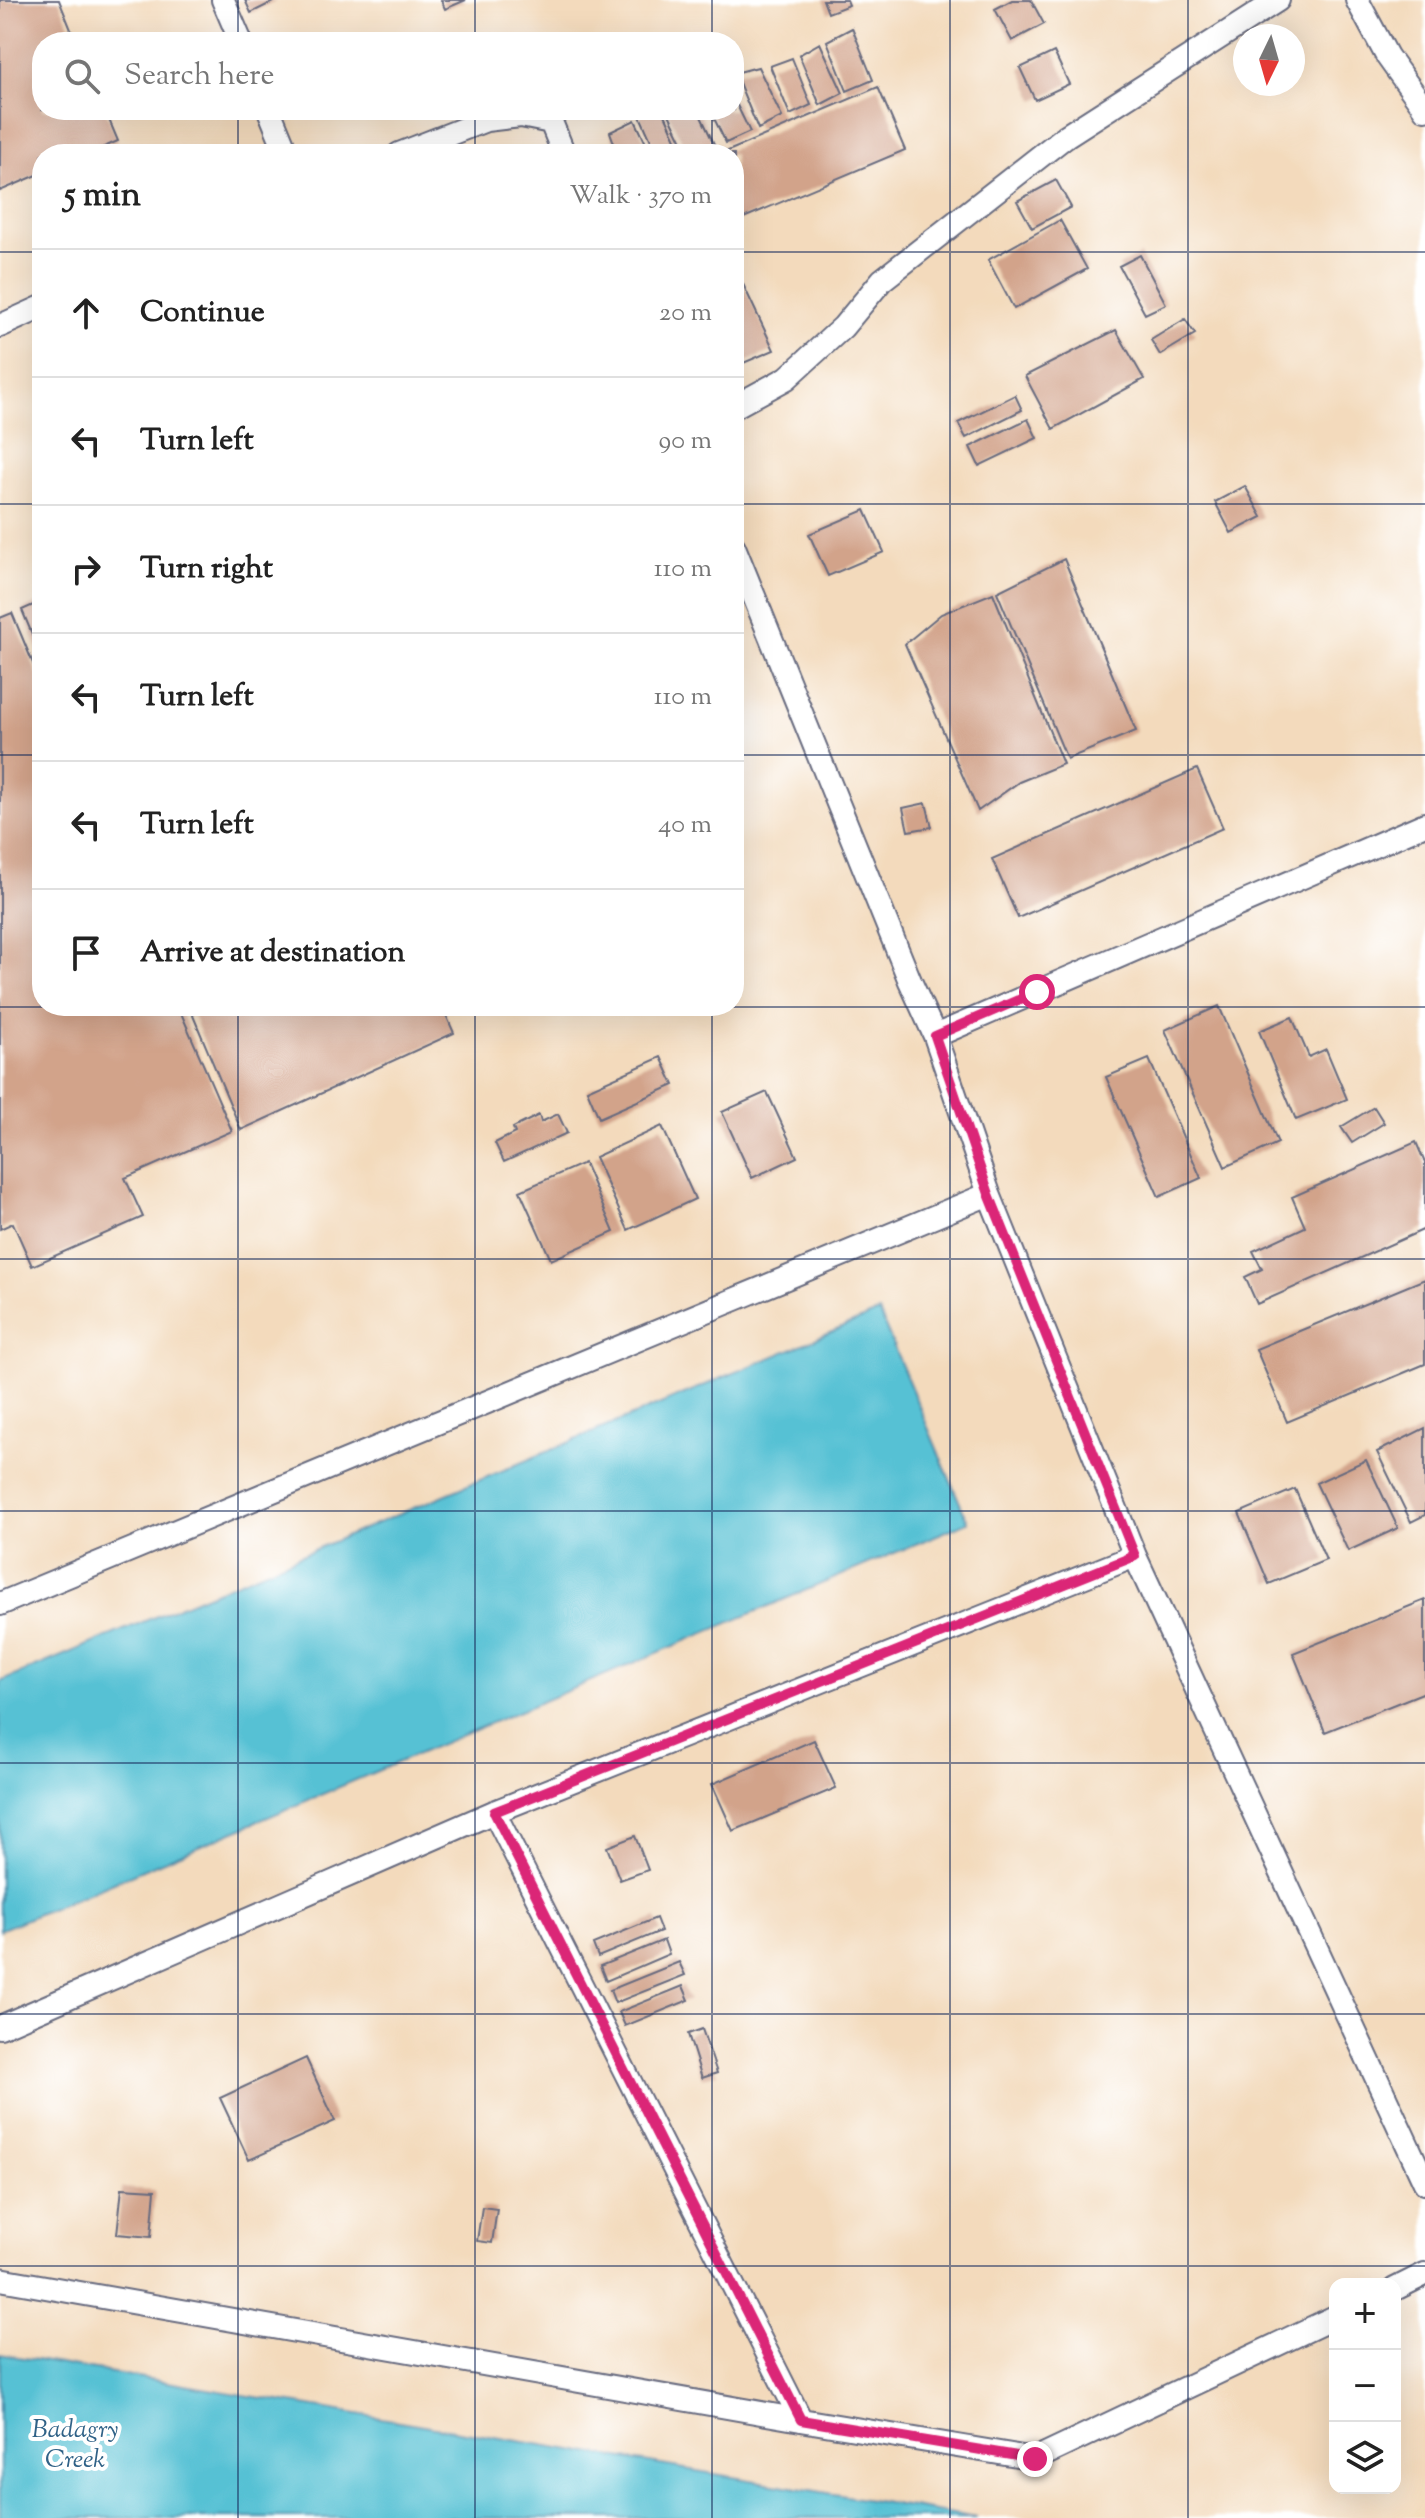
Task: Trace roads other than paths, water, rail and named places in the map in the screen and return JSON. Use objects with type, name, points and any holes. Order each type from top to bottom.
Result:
[{"type":"lane","points":[[223,0],[237,32]]},
{"type":"lane","points":[[744,402],[787,378],[843,327],[882,280],[1066,136],[1278,0]]},
{"type":"lane","points":[[1357,0],[1387,56],[1425,109]]},
{"type":"lane","points":[[273,120],[283,144]]},
{"type":"lane","points":[[425,144],[486,120]]},
{"type":"lane","points":[[541,120],[551,122],[560,144]]},
{"type":"lane","points":[[0,326],[32,312]]},
{"type":"lane","points":[[744,572],[935,1036],[989,1194],[1135,1556],[1425,2183]]},
{"type":"lane","points":[[935,1036],[1425,824]]},
{"type":"lane","points":[[0,1604],[989,1194]]},
{"type":"lane","points":[[0,2027],[494,1812],[1135,1556]]},
{"type":"lane","points":[[494,1812],[801,2420]]},
{"type":"lane","points":[[1401,2286],[1425,2274]]},
{"type":"lane","points":[[0,2279],[1035,2459],[1329,2320]]},
{"type":"water","points":[[879,1312],[968,1522],[0,1930],[0,1682]]},
{"type":"water","name":"Badagry Creek","points":[[0,2354],[977,2518],[0,2518]]}]
